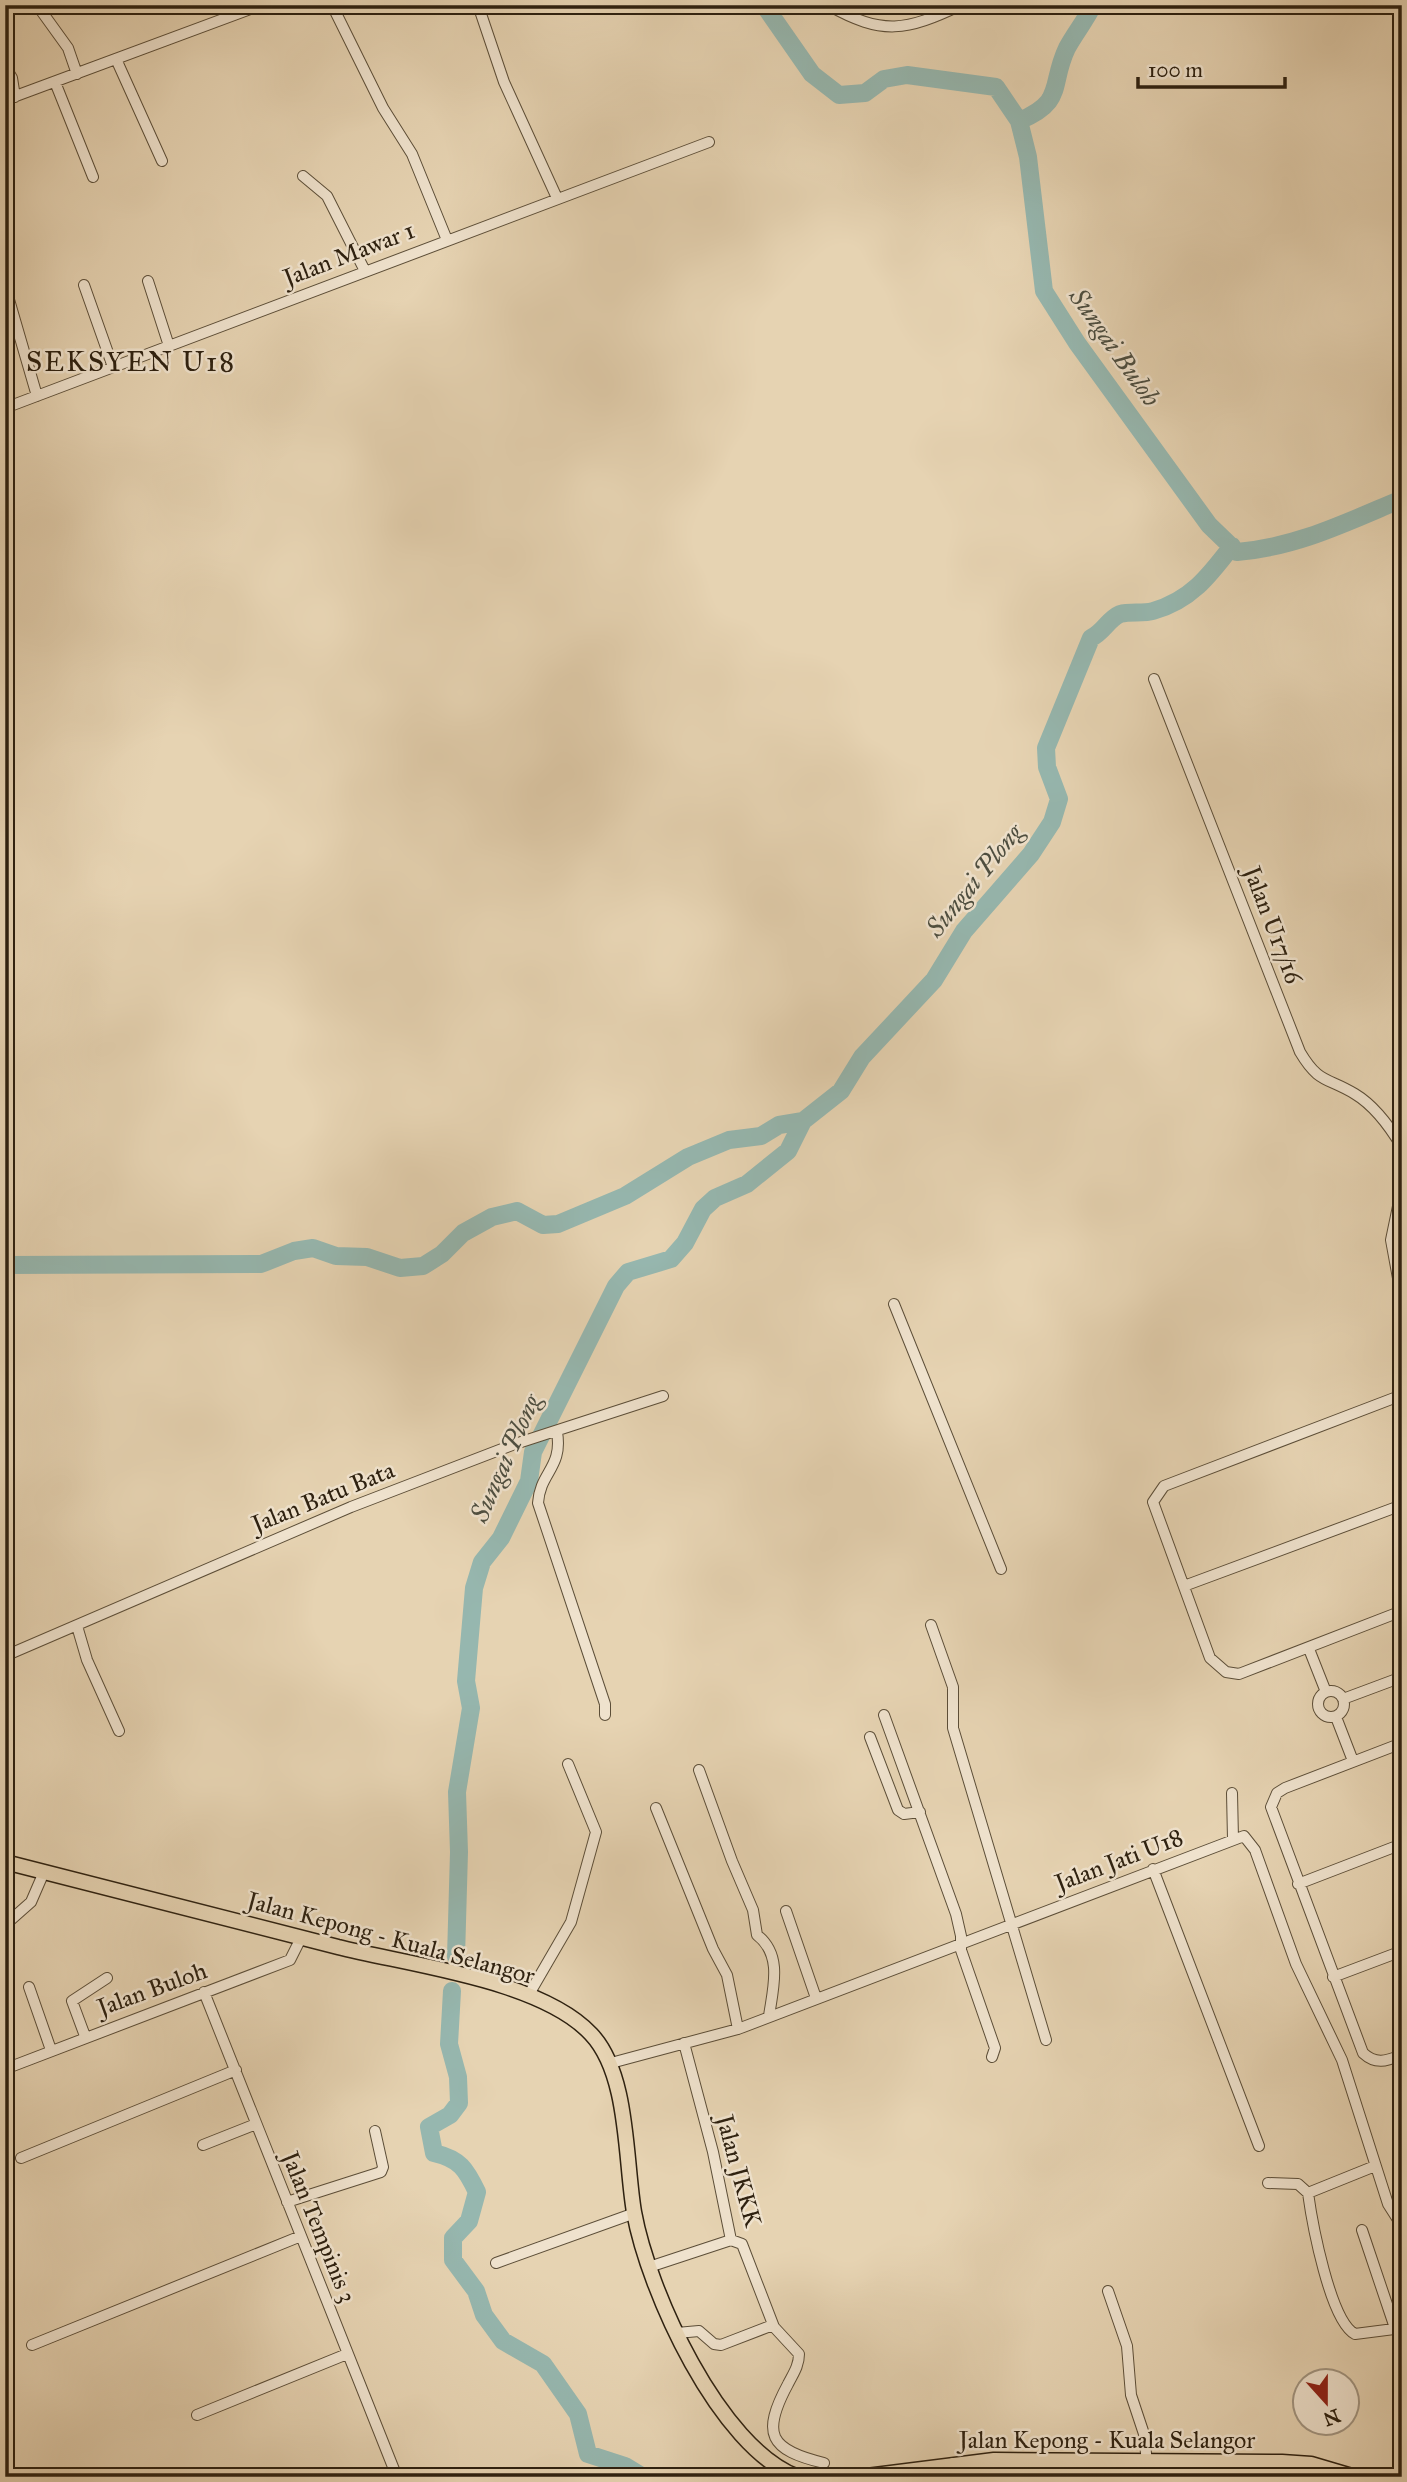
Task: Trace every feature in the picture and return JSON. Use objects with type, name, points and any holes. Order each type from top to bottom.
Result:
[{"type":"highway","name":"Jalan Kepong - Kuala Selangor","points":[[5,1862],[301,1938],[460,1975],[528,1996],[568,2015],[591,2033],[611,2063],[635,2213],[649,2267],[677,2333],[712,2395],[748,2444],[771,2464],[795,2476]]},
{"type":"highway","name":"Jalan Kepong - Kuala Selangor","points":[[859,2477],[956,2470],[1019,2460],[1311,2464],[1348,2476]]},
{"type":"street","points":[[37,5],[68,48],[77,74]]},
{"type":"street","points":[[5,66],[12,78],[10,98],[261,5]]},
{"type":"street","points":[[332,5],[383,108],[412,154],[447,240]]},
{"type":"street","points":[[478,5],[504,82],[557,198]]},
{"type":"street","points":[[828,5],[853,20],[911,27],[961,5]]},
{"type":"street","points":[[116,59],[162,161]]},
{"type":"street","points":[[55,82],[93,177]]},
{"type":"street","name":"Jalan Mawar 1","points":[[5,408],[709,142]]},
{"type":"street","points":[[303,176],[327,196],[365,271]]},
{"type":"street","points":[[148,281],[169,346]]},
{"type":"street","points":[[84,285],[113,367]]},
{"type":"street","points":[[5,286],[37,396]]},
{"type":"street","name":"Jalan U17/16","points":[[1154,679],[1300,1052],[1322,1080],[1356,1094],[1370,1106],[1387,1124],[1402,1147]]},
{"type":"street","points":[[1402,1187],[1391,1240],[1402,1300]]},
{"type":"street","points":[[894,1304],[1001,1569]]},
{"type":"street","points":[[1402,1395],[1164,1486],[1153,1502],[1210,1658],[1226,1672],[1238,1674],[1402,1612]]},
{"type":"street","name":"Jalan Batu Bata","points":[[5,1656],[290,1532],[515,1444],[663,1396]]},
{"type":"street","points":[[557,1432],[559,1458],[543,1483],[538,1503],[605,1704],[605,1715]]},
{"type":"street","points":[[1184,1586],[1402,1505]]},
{"type":"street","points":[[931,1625],[953,1687],[953,1728],[1046,2040]]},
{"type":"street","points":[[77,1626],[87,1660],[118,1731]]},
{"type":"street","points":[[1309,1649],[1326,1692]]},
{"type":"street","points":[[1343,1699],[1402,1678]]},
{"type":"street","points":[[1326,1692],[1334,1692],[1343,1699]]},
{"type":"street","points":[[1326,1692],[1318,1703],[1320,1712],[1327,1717],[1336,1717],[1342,1711],[1343,1699]]},
{"type":"street","points":[[884,1715],[956,1914],[961,1950],[995,2048],[992,2057]]},
{"type":"street","points":[[1336,1717],[1353,1762]]},
{"type":"street","points":[[870,1737],[898,1810],[904,1814],[920,1812]]},
{"type":"street","points":[[1402,1743],[1284,1788],[1273,1800],[1272,1816],[1363,2053],[1372,2061],[1384,2061],[1402,2054]]},
{"type":"street","points":[[528,1996],[571,1922],[596,1832],[568,1764]]},
{"type":"street","points":[[699,1770],[753,1910],[757,1935],[769,1944],[773,1954],[775,1973],[769,2016]]},
{"type":"street","points":[[1232,1793],[1233,1839],[1244,1836],[1255,1850],[1296,1964],[1342,2060],[1388,2204],[1402,2226]]},
{"type":"street","points":[[656,1808],[713,1949],[727,1975],[738,2029]]},
{"type":"street","name":"Jalan Jati U18","points":[[611,2063],[738,2029],[1233,1839]]},
{"type":"street","points":[[1298,1884],[1402,1844]]},
{"type":"street","points":[[1153,1869],[1259,2146]]},
{"type":"street","points":[[5,1925],[31,1902],[44,1872]]},
{"type":"street","points":[[786,1912],[816,1998]]},
{"type":"street","name":"Jalan Buloh","points":[[5,2069],[85,2036],[290,1960],[301,1938]]},
{"type":"street","points":[[1334,1977],[1402,1951]]},
{"type":"street","points":[[85,2036],[72,2001],[107,1978]]},
{"type":"street","points":[[29,1987],[51,2050]]},
{"type":"street","name":"Jalan Tempinis 3","points":[[204,1992],[397,2477]]},
{"type":"street","name":"Jalan JKKK","points":[[684,2043],[713,2152],[731,2240],[742,2244],[773,2325],[798,2349],[799,2359],[772,2418],[772,2431],[785,2449],[824,2463]]},
{"type":"street","points":[[21,2158],[236,2070]]},
{"type":"street","points":[[202,2145],[256,2124]]},
{"type":"street","points":[[287,2202],[381,2172],[383,2167],[374,2131]]},
{"type":"street","points":[[1308,2193],[1375,2166]]},
{"type":"street","points":[[1268,2183],[1298,2184],[1308,2193],[1314,2235],[1342,2323],[1355,2334],[1398,2328],[1362,2230]]},
{"type":"street","points":[[496,2263],[635,2213]]},
{"type":"street","points":[[32,2345],[301,2236]]},
{"type":"street","points":[[649,2267],[731,2240]]},
{"type":"street","points":[[1108,2291],[1127,2346],[1131,2395],[1144,2434],[1147,2463]]},
{"type":"street","points":[[677,2333],[699,2331],[714,2344],[721,2346],[773,2325]]},
{"type":"street","points":[[197,2415],[348,2354]]},
{"type":"street","points":[[1019,2460],[1025,2477]]},
{"type":"street","points":[[1213,2462],[1214,2477]]},
{"type":"waterway","name":"Sungai Buloh","points":[[764,5],[812,74],[839,95],[865,93],[884,79],[907,75],[996,87],[1019,121],[1028,157],[1044,291],[1077,343],[1209,525],[1237,552],[1301,539],[1402,499]]},
{"type":"waterway","points":[[1019,121],[1034,114],[1050,99],[1067,48],[1093,5]]},
{"type":"waterway","name":"Sungai Plong","points":[[456,1957],[459,1852],[457,1792],[471,1708],[466,1681],[474,1588],[482,1562],[501,1538],[529,1481],[533,1452],[616,1286],[628,1272],[671,1259],[685,1243],[703,1209],[715,1198],[747,1184],[788,1151],[803,1121],[841,1091],[862,1057],[934,980],[964,931],[1031,854],[1052,822],[1059,799],[1047,767],[1046,748],[1091,638],[1120,614],[1153,611],[1189,594],[1232,546]]},
{"type":"waterway","name":"Sungai Plong","points":[[5,1265],[261,1264],[294,1251],[313,1248],[336,1256],[367,1257],[400,1268],[423,1266],[442,1254],[463,1233],[492,1217],[517,1211],[543,1225],[558,1224],[625,1196],[688,1157],[729,1140],[761,1136],[779,1125],[803,1121]]},
{"type":"waterway","name":"Sungai Plong","points":[[452,1991],[449,2044],[458,2077],[459,2103],[450,2115],[429,2127],[434,2153],[450,2158],[461,2166],[477,2192],[469,2221],[453,2238],[453,2260],[476,2291],[484,2315],[503,2341],[543,2364],[578,2414],[588,2454],[625,2466],[643,2477]]},
{"type":"district","name":"SEKSYEN U18","points":[[131,361]]}]
